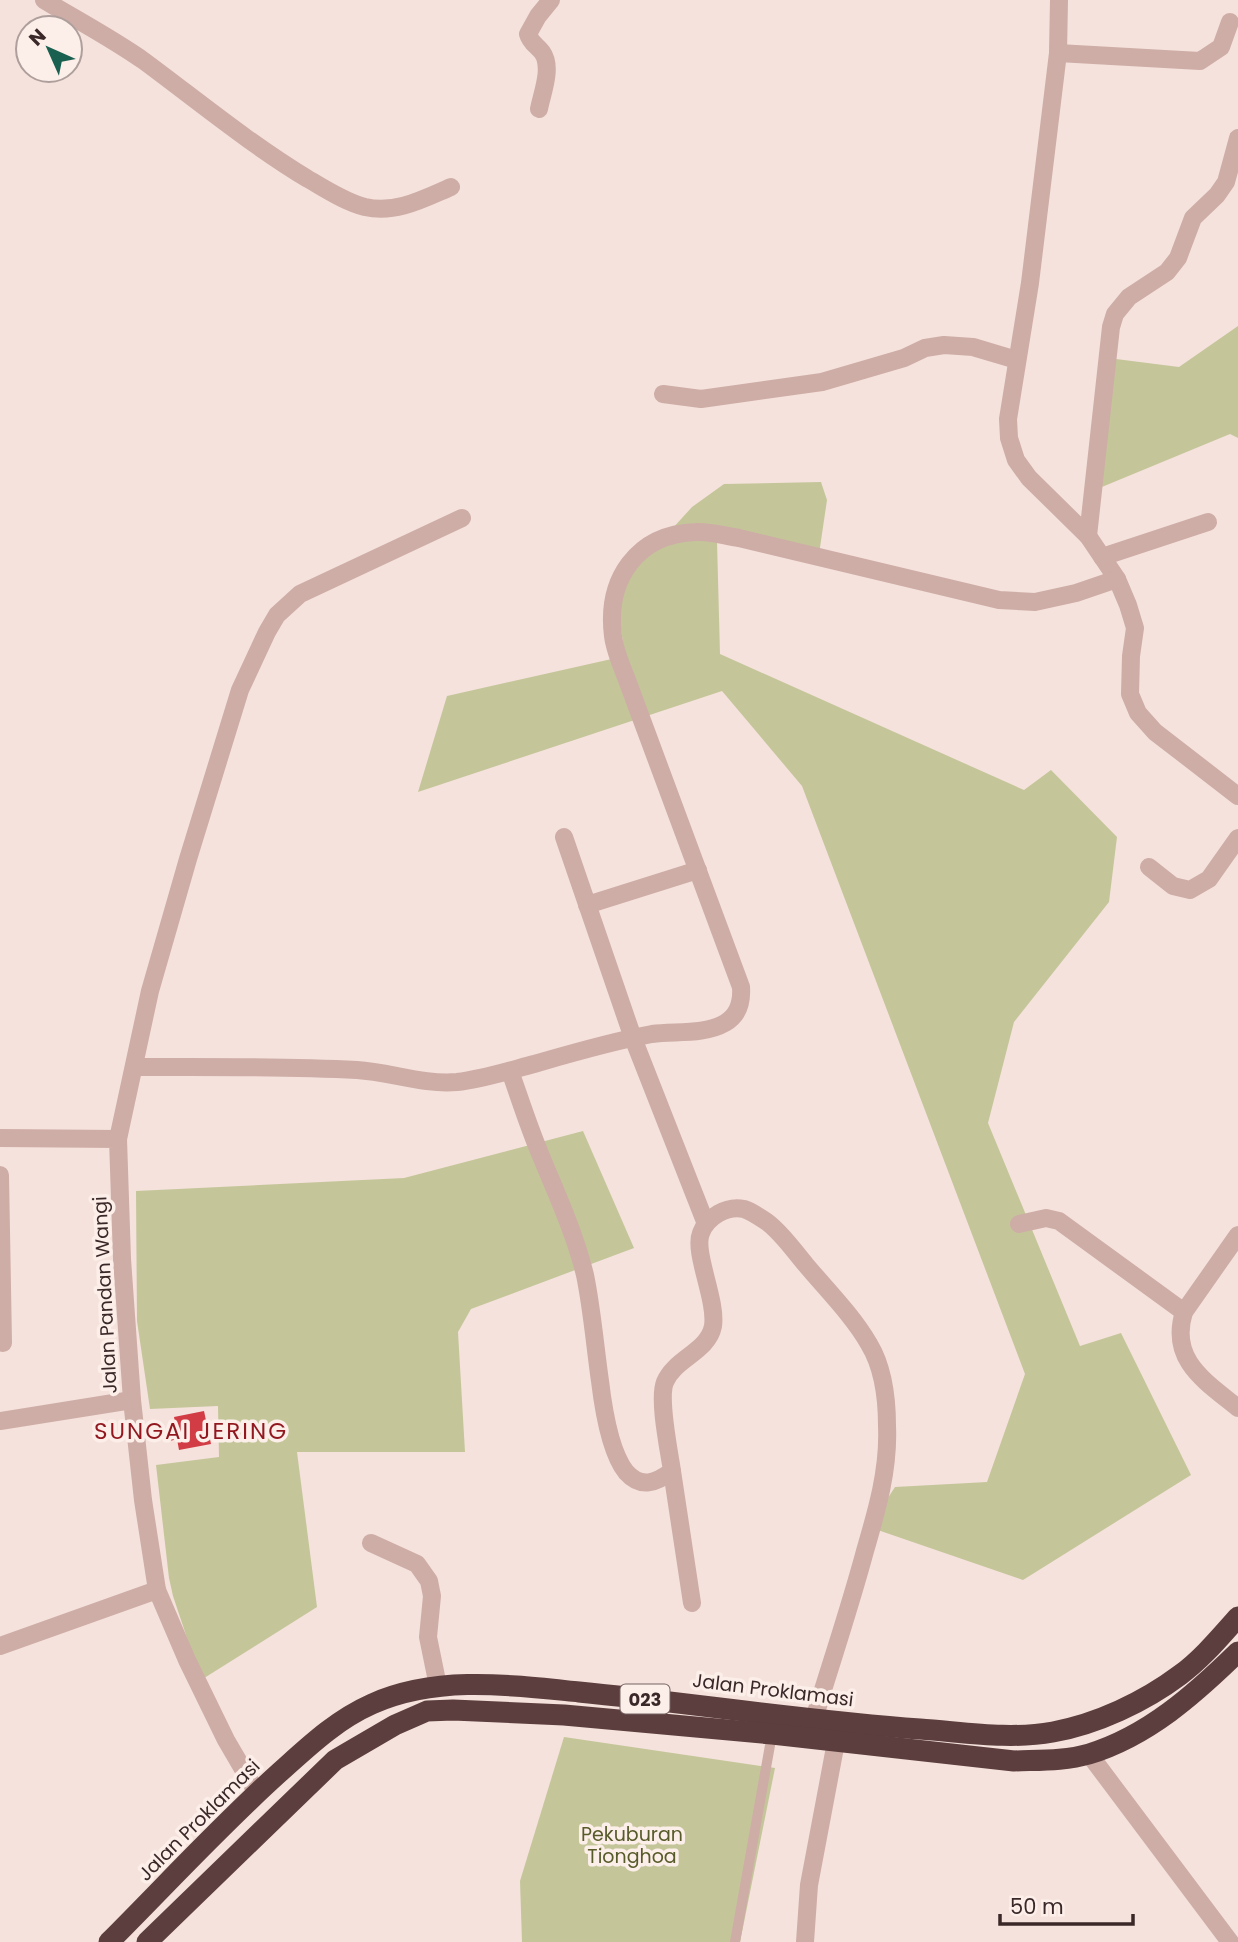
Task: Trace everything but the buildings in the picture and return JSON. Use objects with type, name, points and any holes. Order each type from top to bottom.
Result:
[{"type":"highway","name":"Jalan Proklamasi","points":[[109,1942],[257,1793],[328,1729],[371,1704],[416,1688],[488,1685],[1015,1736],[1054,1732],[1097,1720],[1142,1699],[1180,1675],[1238,1617]]},
{"type":"highway","name":"023","points":[[147,1942],[335,1760],[405,1720],[427,1711],[564,1715],[772,1734],[1014,1761],[1053,1759],[1089,1754],[1137,1733],[1171,1712],[1238,1652]]},
{"type":"highway","points":[[678,1725],[681,1702]]},
{"type":"street","points":[[44,0],[143,61],[286,165],[349,202],[367,208],[392,209],[412,204],[451,187]]},
{"type":"street","points":[[539,109],[546,61],[542,52],[529,40],[528,34],[551,0]]},
{"type":"street","points":[[1059,0],[1058,53],[1030,283],[1008,419],[1009,438],[1016,460],[1030,478],[1088,536],[1117,579],[1135,628],[1130,694],[1138,713],[1155,732],[1238,796]]},
{"type":"street","points":[[1058,53],[1200,61],[1221,47],[1230,22]]},
{"type":"street","points":[[1088,536],[1111,327],[1115,314],[1129,297],[1167,272],[1178,258],[1193,218],[1217,195],[1226,182],[1238,138]]},
{"type":"street","points":[[663,394],[701,399],[821,382],[904,358],[925,348],[944,345],[973,347],[1017,360]]},
{"type":"street","name":"Jalan Pandan Wangi","points":[[257,1793],[220,1729],[157,1590],[143,1500],[132,1400],[122,1259],[118,1139],[150,990],[188,859],[240,690],[267,632],[277,615],[300,594],[462,518]]},
{"type":"street","points":[[1102,557],[1208,522]]},
{"type":"street","points":[[134,1067],[360,1070],[410,1079],[454,1082],[489,1077],[633,1038],[727,1023],[739,1008],[741,987],[613,638],[612,603],[619,577],[634,558],[649,545],[663,538],[696,531],[728,536],[999,600],[1035,602],[1076,593],[1117,579]]},
{"type":"street","points":[[564,837],[633,1038],[706,1224]]},
{"type":"street","points":[[1149,867],[1173,886],[1190,890],[1209,878],[1238,838]]},
{"type":"street","points":[[587,905],[698,870]]},
{"type":"street","points":[[510,1071],[539,1152],[566,1216],[585,1275],[602,1400],[619,1458],[625,1471],[646,1484],[657,1482],[672,1471]]},
{"type":"street","points":[[0,1138],[118,1139]]},
{"type":"street","points":[[0,1175],[3,1343]]},
{"type":"street","points":[[692,1603],[662,1394],[665,1381],[673,1370],[706,1342],[713,1328],[706,1273],[698,1247],[700,1235],[706,1224],[728,1209],[744,1209],[768,1222],[869,1344],[880,1371],[888,1427],[883,1486],[857,1582],[814,1718]]},
{"type":"street","points":[[1019,1224],[1046,1217],[1059,1222],[1184,1312]]},
{"type":"street","points":[[1238,1235],[1184,1312],[1179,1326],[1184,1355],[1200,1377],[1238,1408]]},
{"type":"street","points":[[0,1421],[132,1400]]},
{"type":"street","points":[[371,1543],[416,1564],[429,1581],[432,1596],[428,1637],[438,1686]]},
{"type":"street","points":[[0,1646],[157,1590]]},
{"type":"street","points":[[805,1942],[809,1885],[836,1742]]},
{"type":"street","points":[[1089,1754],[1230,1942]]},
{"type":"lane","points":[[736,1942],[772,1734]]},
{"type":"green space","points":[[1238,326],[1238,438],[1230,434],[1097,489],[1116,359],[1179,367]]},
{"type":"green space","points":[[821,482],[827,500],[818,561],[717,541],[720,654],[1024,790],[1051,770],[1117,837],[1109,902],[1014,1022],[988,1123],[1080,1346],[1121,1333],[1191,1475],[1023,1580],[869,1527],[895,1487],[987,1482],[1025,1374],[802,786],[722,691],[418,792],[447,696],[625,656],[617,603],[631,574],[692,507],[724,484]]},
{"type":"green space","points":[[583,1131],[634,1248],[471,1309],[458,1332],[465,1452],[297,1452],[317,1607],[201,1680],[169,1578],[156,1465],[219,1457],[218,1406],[150,1409],[137,1321],[136,1191],[404,1178]]},
{"type":"green space","name":"Pekuburan Tionghoa","points":[[564,1737],[775,1768],[740,1942],[522,1942],[520,1881]]},
{"type":"district","name":"SUNGAI JERING","points":[[191,1431]]}]
